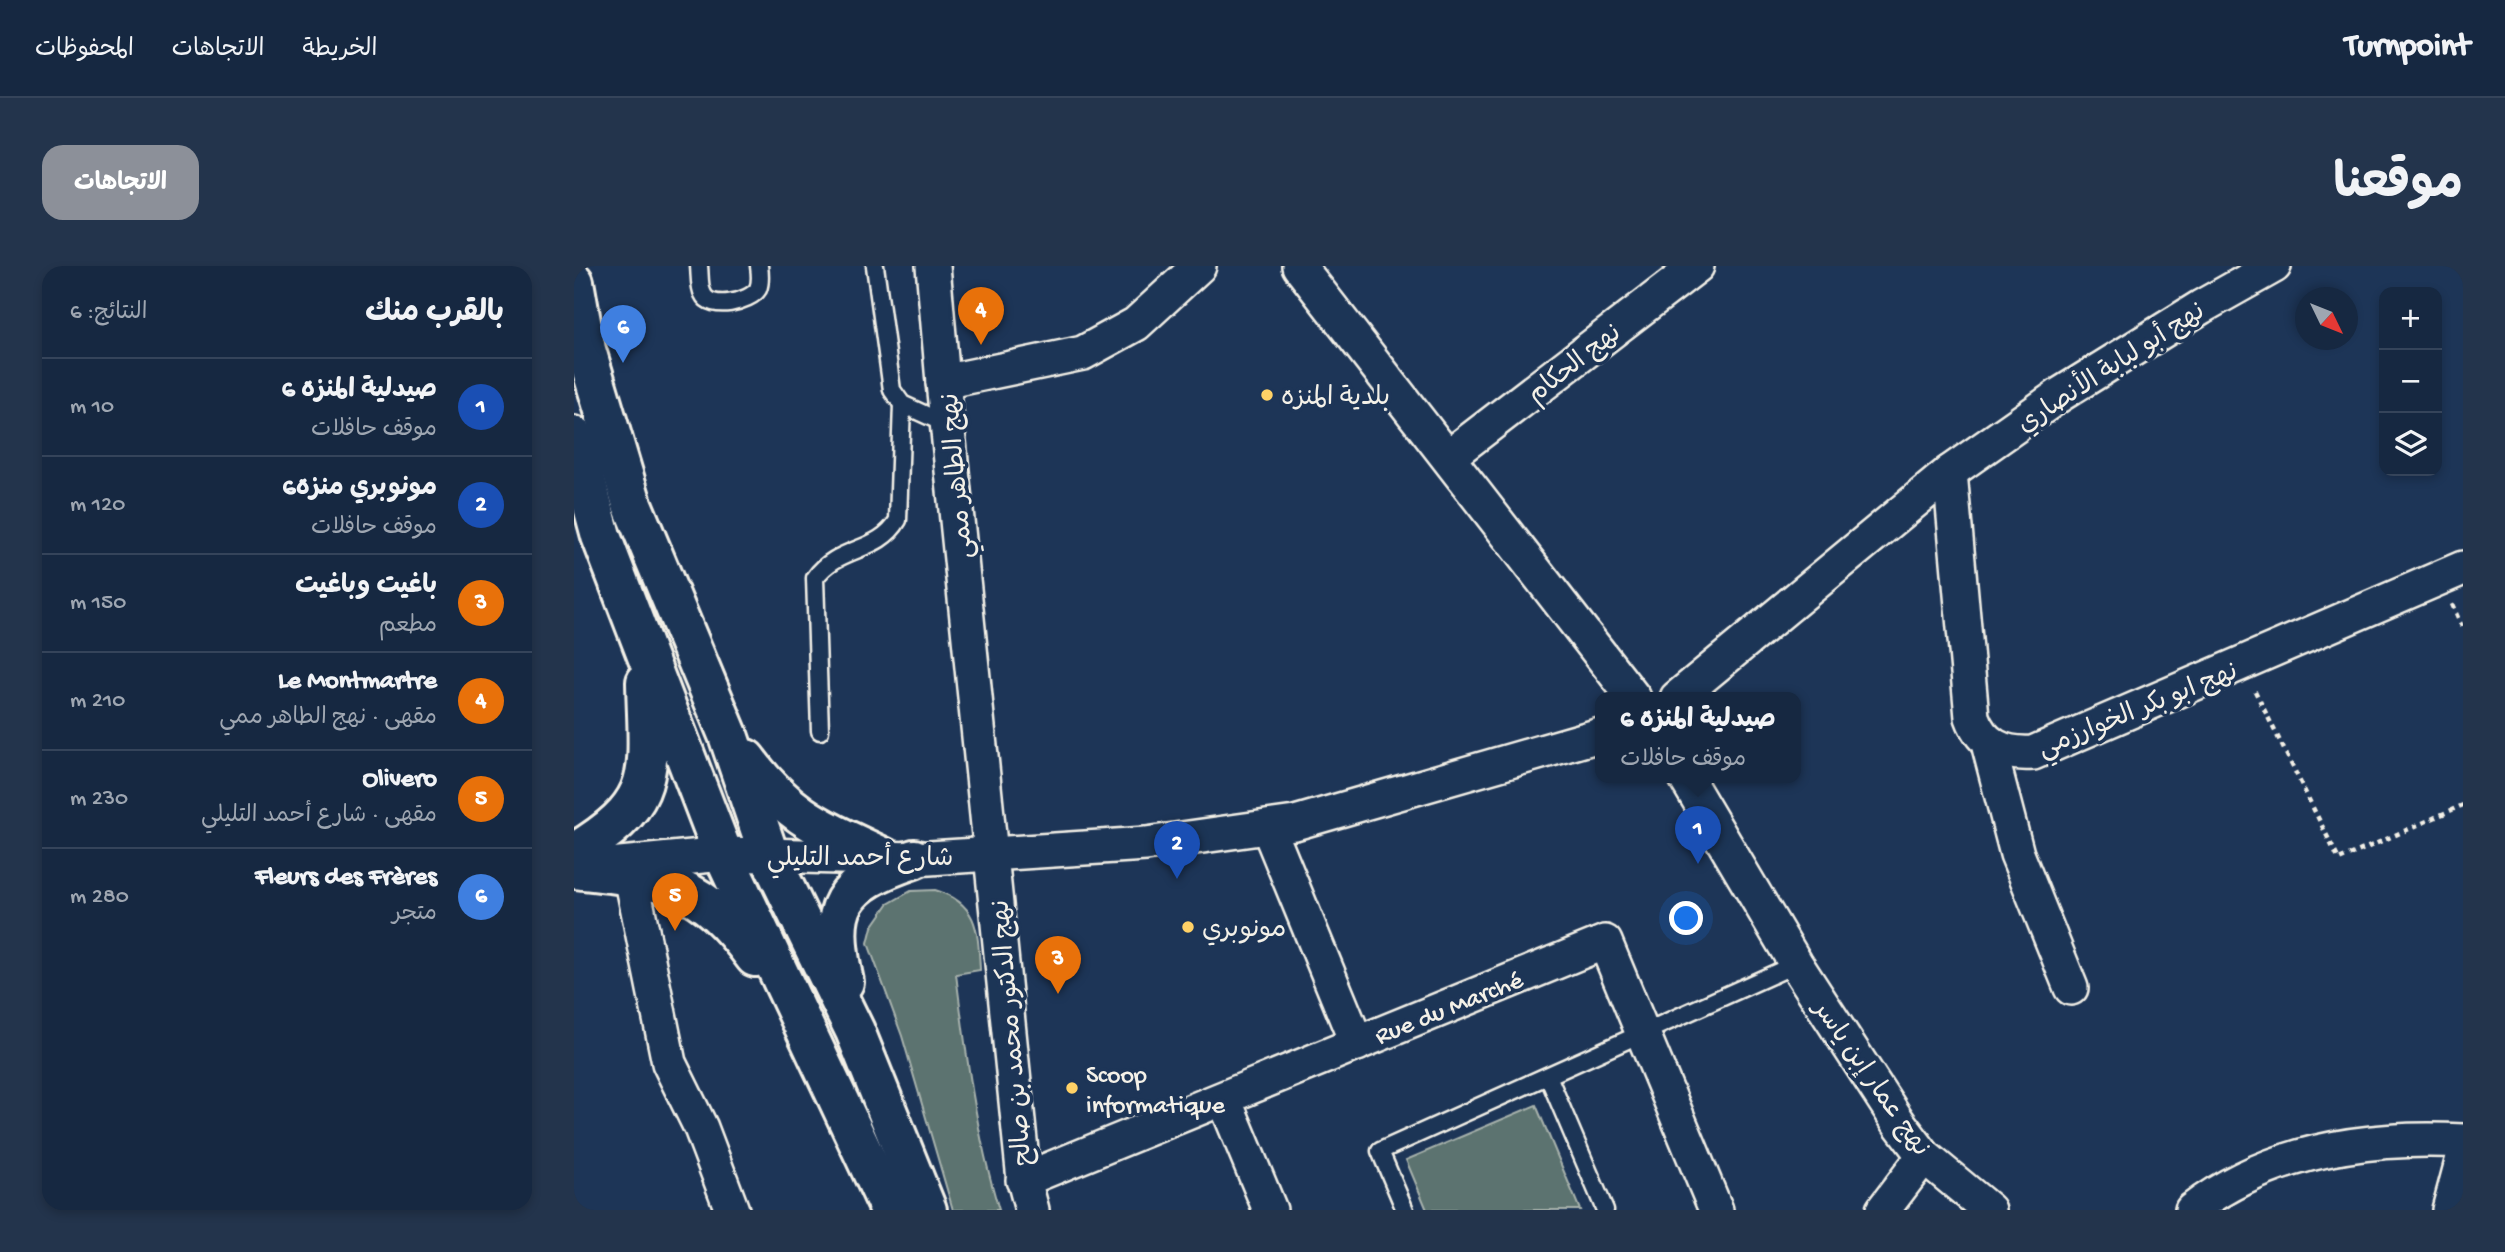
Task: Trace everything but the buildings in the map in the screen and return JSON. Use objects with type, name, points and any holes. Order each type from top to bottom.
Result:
[{"type":"main road","points":[[574,282],[586,350],[632,504],[727,735],[769,855],[855,1031],[927,1210]]},
{"type":"main road","points":[[574,436],[601,536],[723,854],[890,1210]]},
{"type":"main road","points":[[574,853],[624,818],[637,802],[648,757],[646,656]]},
{"type":"main road","points":[[727,735],[764,785],[793,811],[901,859]]},
{"type":"main road","points":[[855,1031],[835,929],[841,908],[851,892],[901,859]]},
{"type":"main road","points":[[574,868],[677,885],[706,903],[724,918],[798,1017]]},
{"type":"street","points":[[933,266],[943,382]]},
{"type":"street","name":"نهج الطاهر ممي","points":[[993,855],[943,382],[1083,353],[1136,324],[1199,266]]},
{"type":"street","points":[[1299,266],[1629,692]]},
{"type":"street","name":"نهج الحكام","points":[[1448,457],[1697,266]]},
{"type":"street","name":"نهج أبو لبابة الأنصاري","points":[[1684,692],[1950,472],[2062,394],[2260,269]]},
{"type":"street","points":[[1950,472],[1972,717],[1977,732],[1988,743],[2017,854],[2071,988]]},
{"type":"street","name":"نهج ابو بكر الخوارزمي","points":[[1988,743],[2018,754],[2033,752],[2463,568]]},
{"type":"street","name":"شارع أحمد التليلي","points":[[574,868],[723,854],[901,859],[1146,844],[1295,823],[1595,736]]},
{"type":"street","name":"نهج عمار إبن ياسر","points":[[1689,783],[1857,1061],[1924,1156],[1989,1210]]},
{"type":"street","points":[[1268,827],[1357,1044]]},
{"type":"street","name":"نهج الدكتور محمد بن صالح","points":[[993,855],[1026,1190]]},
{"type":"street","points":[[631,876],[669,1063],[701,1128],[732,1210]]},
{"type":"street","name":"Rue du Marché","points":[[1026,1190],[1223,1099],[1605,942],[1716,1210]]},
{"type":"street","points":[[1223,1099],[1270,1210]]},
{"type":"street","points":[[2192,1210],[2238,1182],[2318,1150],[2410,1138],[2463,1141]]},
{"type":"street","points":[[1883,1210],[1924,1156]]},
{"type":"street","points":[[2449,1210],[2463,1158]]},
{"type":"lane","points":[[699,266],[702,293],[708,301],[718,304],[751,296],[758,288],[759,266]]},
{"type":"lane","points":[[875,266],[892,390],[902,404],[948,425]]},
{"type":"lane","points":[[820,731],[815,578],[825,563],[889,534],[898,520],[902,404]]},
{"type":"lane","points":[[1405,1210],[1380,1152],[1797,964]]},
{"type":"lane","points":[[1548,1076],[1605,1210]]},
{"type":"path","points":[[2242,664],[2339,860],[2463,805]]},
{"type":"green space","points":[[935,890],[960,902],[968,910],[976,931],[980,970],[956,974],[978,1123],[999,1210],[953,1210],[902,1036],[868,943],[872,927],[888,904],[911,891]]},
{"type":"green space","points":[[1536,1105],[1580,1210],[1427,1210],[1406,1160]]},
{"type":"place","name":"Le Montmartre","points":[[981,345]]},
{"type":"place","name":"Fleurs des Frères","points":[[623,363]]},
{"type":"place","name":"بلدية المنزه","points":[[1267,395]]},
{"type":"place","name":"صيدلية المنزه 6","points":[[1698,864]]},
{"type":"place","name":"مونوبري منزه6","points":[[1177,879]]},
{"type":"place","name":"مونوبري","points":[[1188,927]]},
{"type":"place","name":"Olivero","points":[[675,931]]},
{"type":"place","name":"باغيت وباغيت","points":[[1058,994]]},
{"type":"place","name":"Scoop informatique","points":[[1072,1088]]}]
